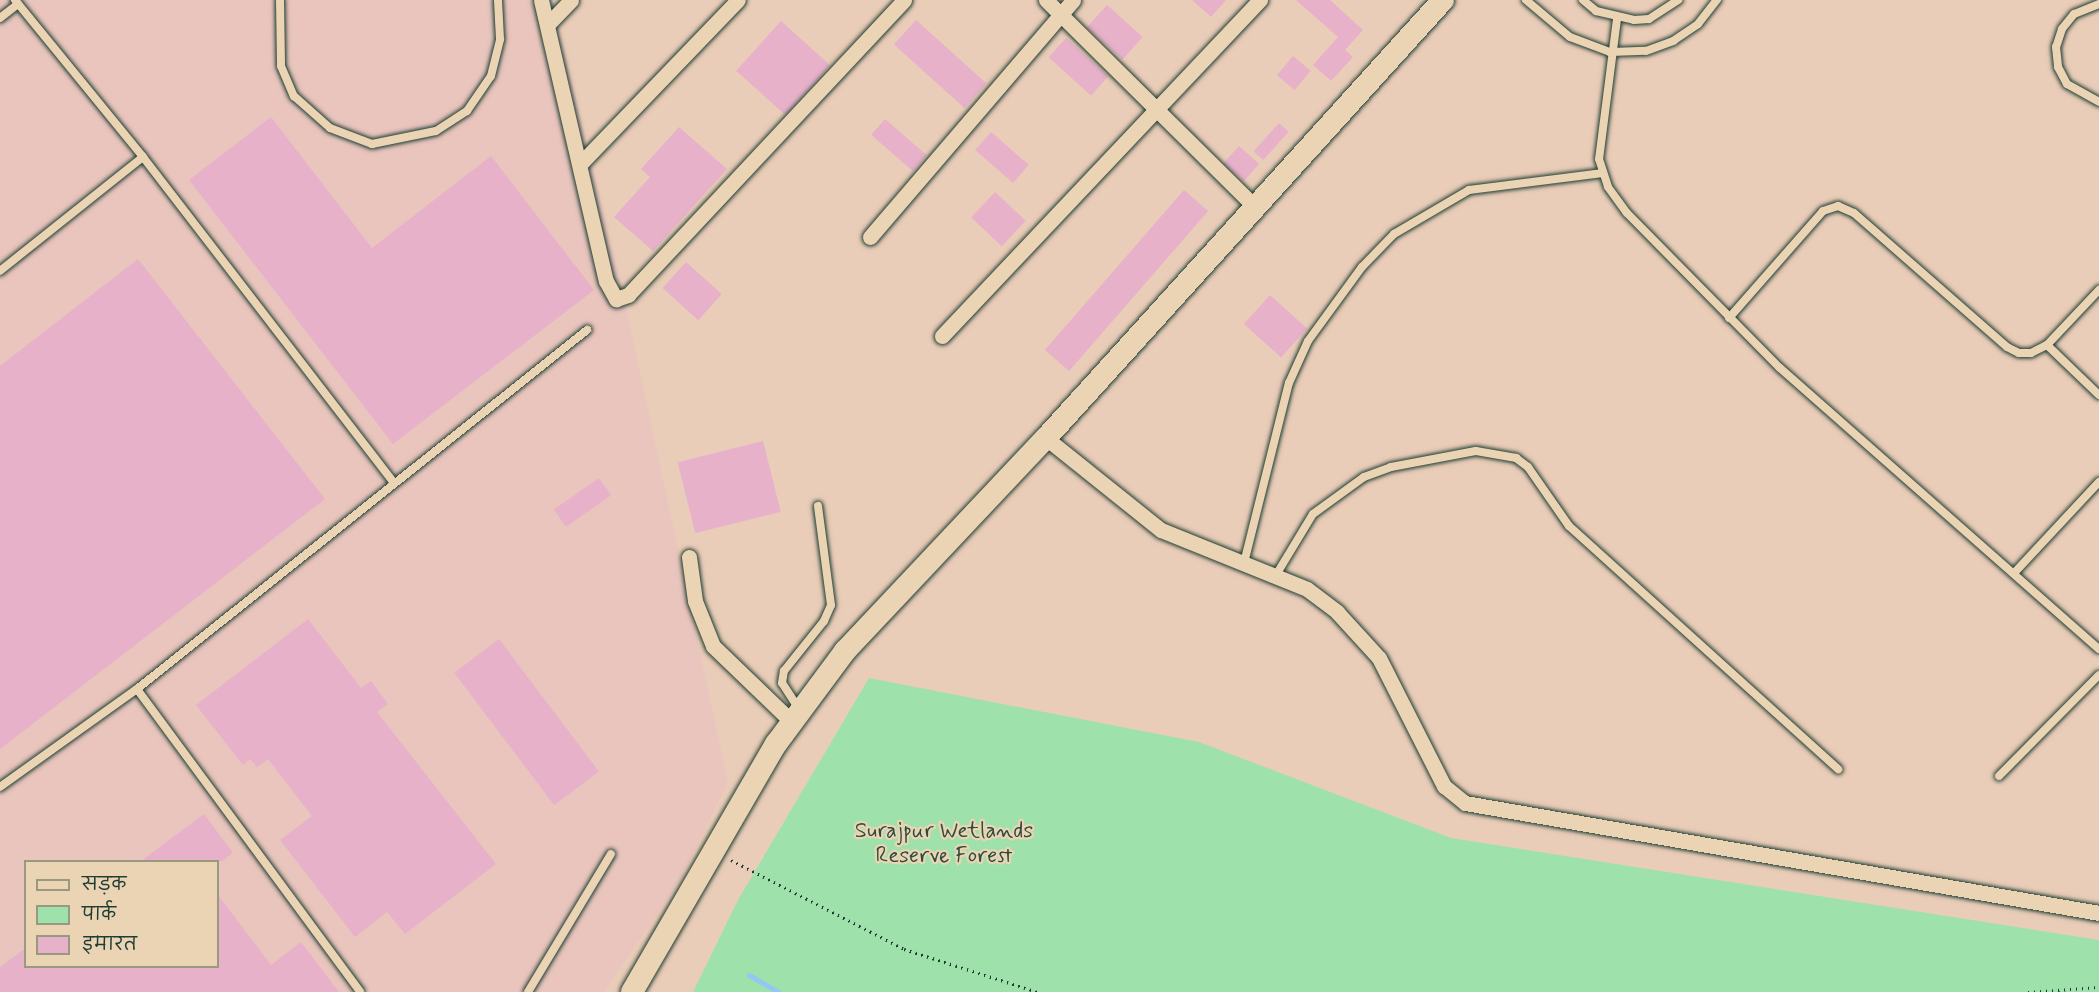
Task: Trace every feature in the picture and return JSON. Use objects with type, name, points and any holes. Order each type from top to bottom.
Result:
[{"type":"main road","points":[[632,992],[713,850],[796,716],[845,651],[1046,438],[1443,0]]},
{"type":"street","points":[[541,0],[581,163],[606,281],[611,294],[621,299],[904,0]]},
{"type":"street","points":[[548,24],[571,0]]},
{"type":"street","points":[[581,163],[738,0]]},
{"type":"street","points":[[1046,0],[1254,207]]},
{"type":"street","points":[[870,237],[1073,0]]},
{"type":"street","points":[[942,336],[1260,0]]},
{"type":"street","points":[[1046,438],[1161,530],[1195,548],[1244,563],[1306,589],[1361,635],[1379,658],[1444,786],[1465,803],[2099,914]]},
{"type":"street","points":[[688,557],[695,601],[713,646],[796,716]]},
{"type":"lane","points":[[280,0],[281,66],[294,96],[330,128],[372,144],[436,131],[467,111],[491,76],[500,39],[498,0]]},
{"type":"lane","points":[[1526,0],[1570,37],[1610,52],[1646,51],[1672,41],[1698,24],[1717,0]]},
{"type":"lane","points":[[1583,0],[1617,19],[1649,19],[1678,0]]},
{"type":"lane","points":[[0,18],[17,2],[143,157],[394,483]]},
{"type":"lane","points":[[2099,4],[2074,14],[2062,29],[2056,47],[2058,67],[2067,84],[2099,102]]},
{"type":"lane","points":[[1617,19],[1610,52],[1599,135],[1603,173],[1627,213],[1779,368],[2016,571],[2099,649]]},
{"type":"lane","points":[[0,271],[143,157]]},
{"type":"lane","points":[[1244,563],[1289,383],[1308,341],[1362,267],[1395,234],[1469,190],[1603,173]]},
{"type":"lane","points":[[1729,318],[1823,211],[1838,206],[1854,213],[2007,347],[2031,353],[2047,345],[2099,290]]},
{"type":"lane","points":[[0,788],[137,689],[587,330]]},
{"type":"lane","points":[[2047,345],[2099,394]]},
{"type":"lane","points":[[1276,575],[1313,514],[1338,491],[1364,477],[1391,467],[1476,451],[1516,458],[1528,467],[1569,526],[1838,769]]},
{"type":"lane","points":[[2016,571],[2099,482]]},
{"type":"lane","points":[[796,716],[782,683],[784,671],[824,621],[831,604],[818,506]]},
{"type":"lane","points":[[1999,776],[2099,675]]},
{"type":"lane","points":[[137,689],[360,992]]},
{"type":"lane","points":[[528,992],[611,854]]},
{"type":"path","points":[[713,850],[904,949],[1038,992]]},
{"type":"path","points":[[2028,992],[2099,987]]},
{"type":"shaded area","points":[[0,0],[552,0],[622,288],[728,783],[680,880],[604,992],[0,992]]},
{"type":"green space","name":"Surajpur Wetlands Reserve Forest","points":[[869,678],[1199,742],[1451,838],[2099,940],[2099,992],[693,992],[738,900]]},
{"type":"building","points":[[1192,0],[1226,0],[1211,17]]},
{"type":"building","points":[[1296,0],[1330,0],[1363,30],[1345,50],[1353,57],[1331,81],[1313,65],[1338,37]]},
{"type":"building","points":[[1107,5],[1143,37],[1123,59],[1087,27]]},
{"type":"building","points":[[916,20],[987,84],[965,108],[894,45]]},
{"type":"building","points":[[781,21],[830,65],[785,115],[736,71]]},
{"type":"building","points":[[1066,38],[1108,76],[1091,95],[1049,57]]},
{"type":"building","points":[[1293,56],[1311,71],[1295,90],[1277,75]]},
{"type":"building","points":[[271,117],[372,248],[491,156],[594,290],[393,444],[189,180]]},
{"type":"building","points":[[885,119],[927,155],[913,171],[871,135]]},
{"type":"building","points":[[1279,123],[1289,132],[1263,160],[1254,151]]},
{"type":"building","points":[[679,127],[727,169],[653,251],[614,217],[650,177],[641,169]]},
{"type":"building","points":[[991,132],[1029,165],[1013,183],[975,150]]},
{"type":"building","points":[[1239,146],[1259,164],[1244,181],[1224,163]]},
{"type":"building","points":[[1184,190],[1208,211],[1069,371],[1045,350]]},
{"type":"building","points":[[995,192],[1026,221],[1002,246],[971,218]]},
{"type":"building","points":[[138,259],[325,499],[0,749],[0,366]]},
{"type":"building","points":[[686,262],[722,294],[698,320],[663,288]]},
{"type":"building","points":[[1270,295],[1307,328],[1281,357],[1244,324]]},
{"type":"building","points":[[763,441],[781,512],[695,533],[678,462]]},
{"type":"building","points":[[599,478],[611,495],[566,527],[554,510]]},
{"type":"building","points":[[308,619],[361,688],[371,681],[388,704],[377,712],[496,864],[405,934],[387,912],[355,937],[280,840],[312,816],[268,759],[257,767],[250,759],[243,765],[196,705]]},
{"type":"building","points":[[499,639],[599,772],[554,805],[454,673]]},
{"type":"building","points":[[204,814],[233,853],[222,861],[142,860]]},
{"type":"building","points":[[219,896],[271,965],[301,942],[339,992],[0,992],[0,967],[24,949],[24,968],[219,968]]},
{"type":"waterway","points":[[749,975],[779,992]]}]
